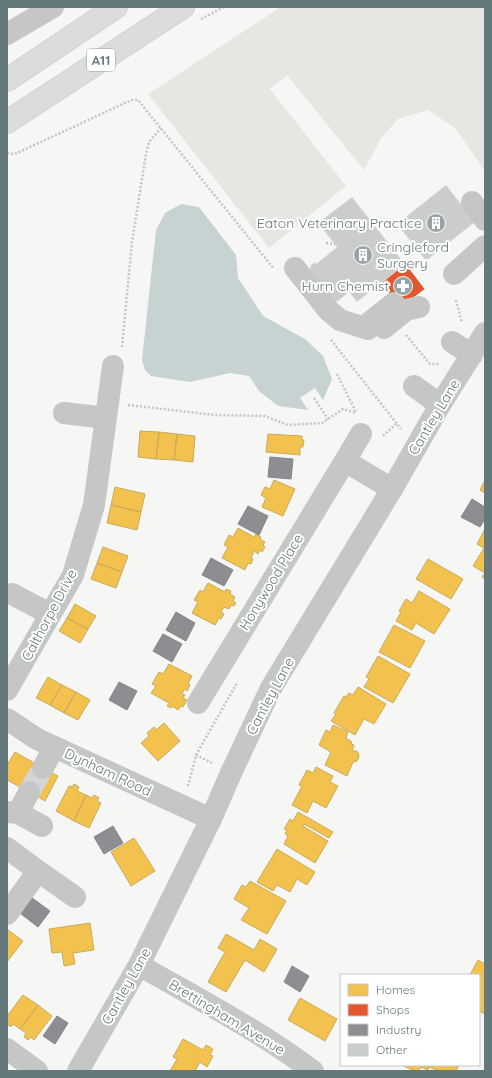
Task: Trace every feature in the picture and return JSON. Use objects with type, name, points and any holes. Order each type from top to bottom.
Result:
[{"type":"highway","name":"A11","points":[[7,80],[116,7]]},
{"type":"highway","name":"A11","points":[[7,122],[183,7]]},
{"type":"street","points":[[7,34],[53,7]]},
{"type":"street","points":[[472,202],[485,220]]},
{"type":"street","points":[[454,274],[485,246]]},
{"type":"street","points":[[295,268],[328,310],[340,320],[368,329],[370,322],[394,303]]},
{"type":"street","points":[[377,341],[382,330],[406,310],[419,307]]},
{"type":"street","name":"Cantley Lane","points":[[78,1071],[139,965],[211,819],[271,688],[392,488],[440,405],[485,334]]},
{"type":"street","points":[[452,342],[472,355]]},
{"type":"street","name":"Calthorpe Drive","points":[[7,690],[72,574],[94,505],[113,366]]},
{"type":"street","points":[[414,386],[440,405]]},
{"type":"street","points":[[64,413],[107,411]]},
{"type":"street","name":"Honywood Place","points":[[198,703],[345,461],[361,426]]},
{"type":"street","points":[[345,461],[392,488]]},
{"type":"street","points":[[12,594],[50,614]]},
{"type":"street","name":"Dynham Road","points":[[7,720],[37,739],[211,819]]},
{"type":"street","points":[[43,768],[54,747]]},
{"type":"street","points":[[29,792],[12,812],[42,826]]},
{"type":"street","points":[[7,848],[76,897]]},
{"type":"street","points":[[7,914],[38,871]]},
{"type":"street","name":"Brettingham Avenue","points":[[139,965],[219,1010],[294,1057],[313,1071]]},
{"type":"street","points":[[7,1049],[37,1071]]},
{"type":"path","points":[[7,153],[17,153],[132,100],[138,100],[141,105]]},
{"type":"path","points":[[113,366],[122,358],[132,242],[146,154],[149,142],[161,128]]},
{"type":"path","points":[[326,243],[335,244]]},
{"type":"path","points":[[402,330],[430,364],[442,364]]},
{"type":"path","points":[[337,374],[356,412],[361,426]]},
{"type":"path","points":[[314,398],[328,419]]},
{"type":"path","points":[[107,411],[265,416],[288,425],[322,423],[343,409],[356,412]]},
{"type":"shaded area","points":[[281,7],[485,7],[485,171],[455,128],[428,110],[398,119],[382,137],[364,170],[287,75],[270,89],[346,186],[269,248],[148,94]]},
{"type":"shaded area","points":[[181,204],[199,207],[236,255],[238,278],[263,316],[305,339],[323,356],[332,379],[323,400],[315,388],[300,398],[308,410],[278,406],[259,391],[249,376],[230,373],[190,382],[151,376],[145,370],[142,360],[156,230],[165,213]]},
{"type":"building: Homes","points":[[140,431],[159,432],[156,459],[138,457]]},
{"type":"building: Homes","points":[[159,432],[177,434],[174,460],[156,459]]},
{"type":"building: Homes","points":[[177,434],[195,436],[193,462],[174,460]]},
{"type":"building: Homes","points":[[268,434],[302,436],[302,440],[304,440],[303,447],[300,447],[300,455],[266,452]]},
{"type":"building: Homes","points":[[274,480],[295,489],[283,516],[262,507],[266,498],[261,495],[265,487],[270,489]]},
{"type":"building: Homes","points":[[485,480],[485,493],[480,490]]},
{"type":"building: Homes","points":[[115,487],[145,494],[141,512],[111,505]]},
{"type":"building: Homes","points":[[111,505],[141,512],[137,530],[107,523]]},
{"type":"building: Homes","points":[[238,528],[254,537],[256,534],[265,542],[263,545],[265,547],[262,552],[260,550],[258,554],[254,551],[251,558],[253,559],[251,564],[248,563],[245,570],[222,558],[228,547],[224,545],[229,535],[233,537]]},
{"type":"building: Homes","points":[[485,529],[485,573],[473,566],[484,548],[477,544]]},
{"type":"building: Homes","points":[[103,547],[128,556],[122,572],[97,563]]},
{"type":"building: Homes","points":[[428,559],[463,579],[451,599],[416,579]]},
{"type":"building: Homes","points":[[97,563],[122,572],[116,588],[91,579]]},
{"type":"building: Homes","points":[[208,583],[225,592],[226,589],[231,591],[230,594],[235,597],[233,601],[236,603],[234,606],[231,605],[229,609],[224,607],[221,612],[224,614],[221,619],[219,618],[215,625],[192,613],[198,602],[194,600],[200,590],[203,592]]},
{"type":"building: Homes","points":[[419,591],[450,609],[434,634],[416,623],[412,630],[396,621],[401,612],[399,611],[406,599],[412,603]]},
{"type":"building: Homes","points":[[75,604],[96,616],[88,629],[67,618]]},
{"type":"building: Homes","points":[[67,618],[88,629],[80,643],[59,631]]},
{"type":"building: Homes","points":[[394,625],[425,641],[410,668],[379,652]]},
{"type":"building: Homes","points":[[378,656],[410,674],[393,703],[364,687],[369,679],[366,677]]},
{"type":"building: Homes","points":[[169,664],[192,676],[188,684],[190,685],[187,691],[184,689],[182,694],[185,695],[183,698],[187,700],[183,707],[181,706],[178,710],[172,706],[171,708],[167,706],[169,703],[151,693],[156,686],[152,684],[159,672],[163,674]]},
{"type":"building: Homes","points":[[48,677],[62,685],[50,705],[36,698]]},
{"type":"building: Homes","points":[[62,685],[76,692],[64,713],[50,705]]},
{"type":"building: Homes","points":[[358,687],[386,704],[374,724],[364,719],[355,735],[331,721],[336,714],[334,713],[344,696],[346,697],[349,693],[353,695]]},
{"type":"building: Homes","points":[[76,692],[90,700],[78,720],[64,713]]},
{"type":"building: Homes","points":[[164,723],[180,741],[158,761],[141,743],[149,736],[147,733],[154,727],[156,730]]},
{"type":"building: Homes","points":[[333,725],[348,732],[346,738],[352,742],[351,744],[354,745],[352,750],[358,752],[359,757],[357,761],[353,762],[347,776],[325,765],[331,752],[319,745],[326,730],[330,732]]},
{"type":"building: Homes","points":[[15,752],[36,764],[22,788],[7,780],[7,765]]},
{"type":"building: Homes","points":[[36,764],[48,771],[35,795],[22,788]]},
{"type":"building: Homes","points":[[316,767],[333,776],[330,782],[338,786],[326,808],[313,801],[307,813],[292,805],[302,786],[299,785],[307,770],[313,773]]},
{"type":"building: Homes","points":[[48,771],[58,776],[45,801],[35,795]]},
{"type":"building: Homes","points":[[74,784],[79,787],[77,791],[86,795],[74,821],[56,811],[69,786],[73,787]]},
{"type":"building: Homes","points":[[86,795],[92,798],[94,795],[99,798],[97,801],[101,803],[89,828],[74,821]]},
{"type":"building: Homes","points":[[298,812],[333,832],[329,838],[304,824],[303,826],[328,841],[315,863],[284,844],[288,836],[285,834],[287,830],[284,829],[290,819],[293,821]]},
{"type":"building: Homes","points":[[134,838],[155,871],[131,886],[111,852]]},
{"type":"building: Homes","points":[[277,849],[315,872],[307,885],[297,879],[290,892],[277,885],[273,891],[257,882]]},
{"type":"building: Homes","points":[[250,881],[286,901],[267,934],[241,920],[249,908],[234,899],[242,885],[246,887]]},
{"type":"building: Homes","points":[[90,923],[94,950],[73,953],[75,964],[64,966],[62,952],[52,953],[49,929]]},
{"type":"building: Homes","points":[[8,930],[23,941],[7,962],[7,931]]},
{"type":"building: Homes","points":[[226,934],[254,950],[260,939],[277,949],[264,972],[245,960],[226,992],[208,982],[225,952],[218,948]]},
{"type":"building: Homes","points":[[478,960],[485,964],[485,1014],[480,1012],[480,974],[471,974]]},
{"type":"building: Homes","points":[[23,995],[38,1005],[20,1029],[13,1024],[11,1027],[7,1024],[7,1016]]},
{"type":"building: Homes","points":[[300,998],[337,1019],[325,1041],[288,1020]]},
{"type":"building: Homes","points":[[38,1005],[52,1016],[34,1040],[31,1037],[28,1040],[24,1037],[26,1033],[20,1029]]},
{"type":"building: Homes","points":[[183,1039],[203,1050],[206,1045],[213,1049],[210,1055],[213,1056],[207,1067],[200,1062],[195,1071],[170,1071],[177,1059],[173,1057]]},
{"type":"building: Homes","points":[[403,1066],[458,1066],[456,1071],[439,1071],[429,1067],[428,1070],[421,1067],[419,1071],[415,1071]]},
{"type":"building: Shops","name":"Hurn Chemist","points":[[405,264],[424,289],[400,307],[381,283]]},
{"type":"building: Industry","points":[[270,457],[293,459],[291,479],[268,477]]},
{"type":"building: Industry","points":[[472,499],[485,507],[485,519],[480,527],[461,517]]},
{"type":"building: Industry","points":[[248,506],[268,516],[259,535],[238,524]]},
{"type":"building: Industry","points":[[211,558],[233,570],[224,586],[202,575]]},
{"type":"building: Industry","points":[[176,612],[195,623],[186,641],[166,630]]},
{"type":"building: Industry","points":[[163,634],[182,644],[172,662],[153,651]]},
{"type":"building: Industry","points":[[119,682],[137,691],[127,710],[109,700]]},
{"type":"building: Industry","points":[[113,826],[123,843],[104,854],[94,837]]},
{"type":"building: Industry","points":[[28,895],[50,911],[38,927],[16,910]]},
{"type":"building: Industry","points":[[292,966],[309,976],[300,992],[284,982]]},
{"type":"building: Industry","points":[[57,1016],[68,1023],[55,1044],[43,1036]]},
{"type":"building: Other","name":"Eaton Veterinary Practice","points":[[446,185],[475,222],[426,261],[397,224]]},
{"type":"building: Other","name":"Cringleford Surgery","points":[[352,197],[405,264],[357,302],[349,292],[333,305],[307,271],[315,262],[316,264],[337,247],[318,223]]},
{"type":"tunnel","points":[[29,792],[43,768]]},
{"type":"place","name":"Eaton Veterinary Practice","points":[[436,223]]},
{"type":"place","name":"Cringleford Surgery","points":[[363,255]]},
{"type":"place","name":"Hurn Chemist","points":[[403,286]]}]
